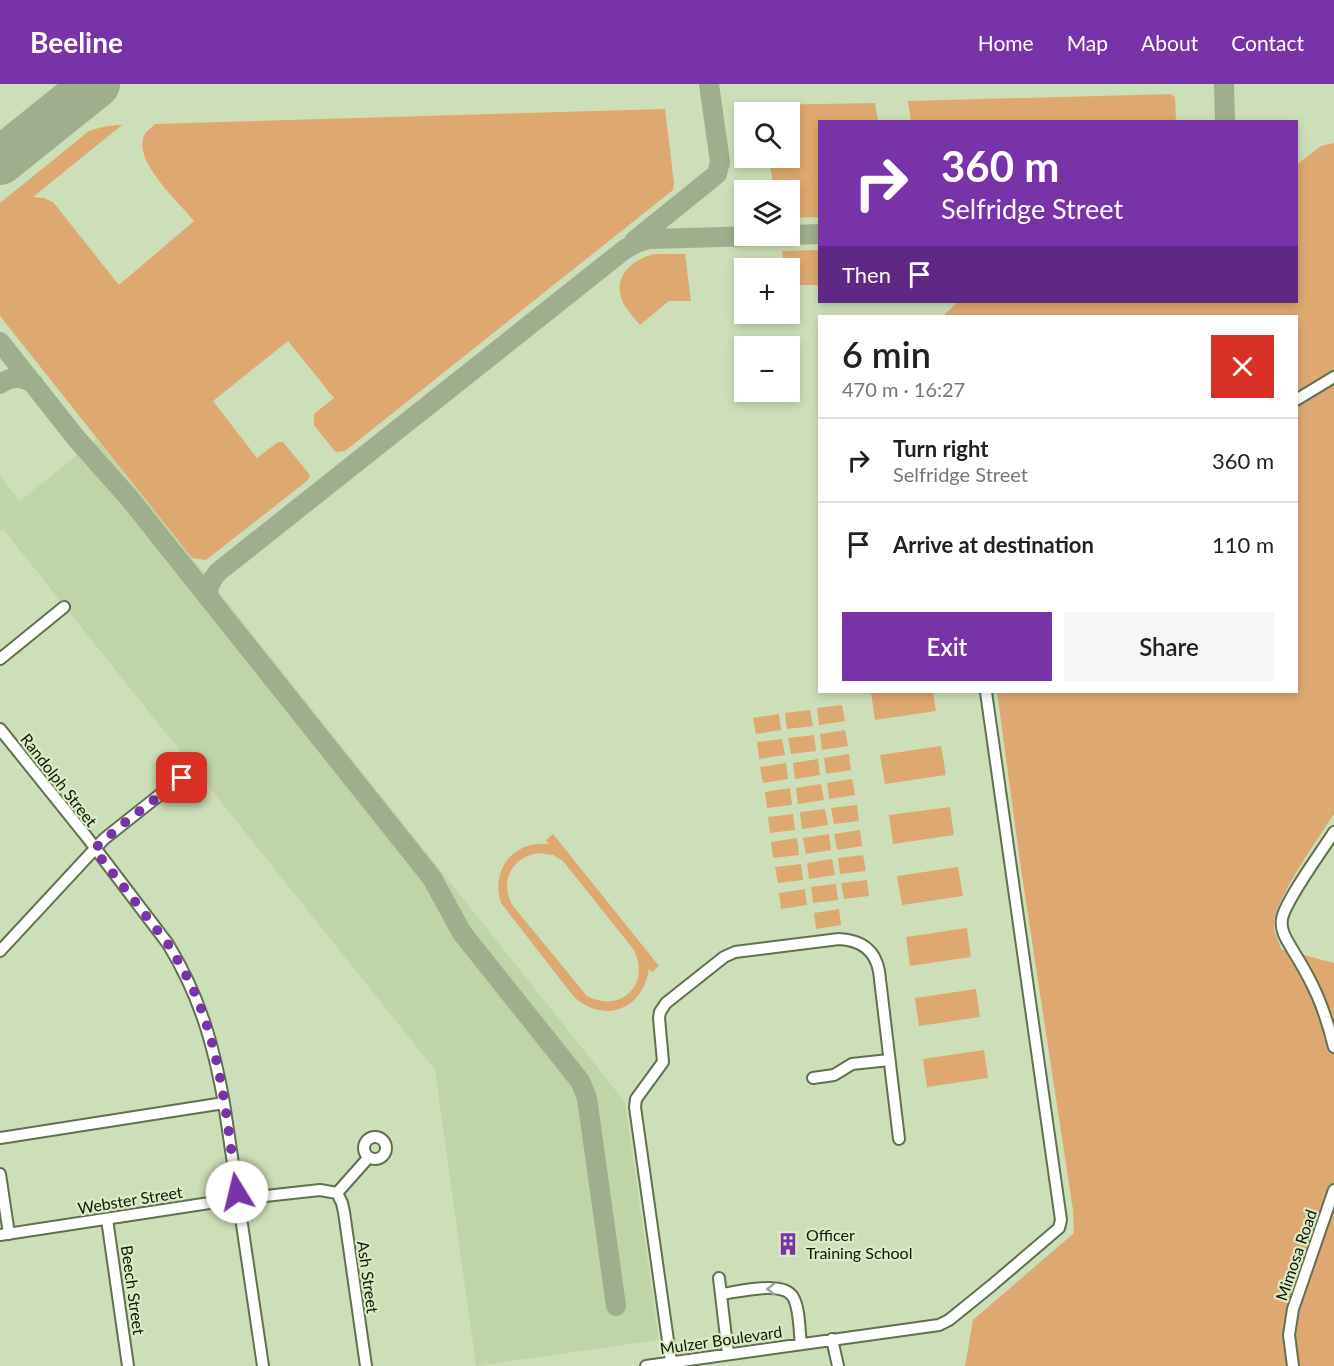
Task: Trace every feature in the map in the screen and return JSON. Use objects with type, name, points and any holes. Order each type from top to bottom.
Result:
[{"type":"street","points":[[1298,399],[1334,377]]},
{"type":"street","points":[[0,659],[64,608]]},
{"type":"street","name":"Mulzer Boulevard","points":[[646,1366],[926,1328],[943,1323],[1025,1259],[1061,1225],[986,693]]},
{"type":"street","name":"Randolph Street","points":[[0,729],[168,944],[200,1007],[216,1062],[224,1103],[263,1366]]},
{"type":"street","points":[[0,951],[94,849],[191,770]]},
{"type":"street","points":[[1334,832],[1291,898],[1281,923],[1284,935],[1317,990],[1334,1047]]},
{"type":"street","points":[[671,1362],[635,1107],[636,1099],[663,1062],[659,1023],[662,1008],[730,954],[848,939],[862,944],[869,949],[877,963],[899,1139]]},
{"type":"street","points":[[813,1078],[834,1075],[852,1064],[889,1060]]},
{"type":"street","points":[[0,1138],[224,1103]]},
{"type":"street","points":[[337,1193],[369,1157]]},
{"type":"street","points":[[0,1174],[4,1235]]},
{"type":"street","name":"Webster Street","points":[[4,1235],[239,1200],[320,1190],[337,1193]]},
{"type":"street","name":"Mimosa Road","points":[[1293,1366],[1289,1335],[1291,1315],[1334,1191]]},
{"type":"street","name":"Ash Street","points":[[337,1193],[344,1212],[366,1366]]},
{"type":"street","name":"Beech Street","points":[[108,1219],[129,1366]]},
{"type":"street","points":[[719,1278],[728,1354]]},
{"type":"street","points":[[721,1293],[772,1288],[786,1290],[793,1296],[796,1304],[801,1344]]},
{"type":"street","points":[[832,1339],[838,1366]]},
{"type":"shaded area","points":[[1171,94],[1175,97],[1176,120],[911,120],[908,101]]},
{"type":"shaded area","points":[[875,103],[878,120],[818,120],[818,217],[800,218],[800,180],[772,180],[771,168],[800,168],[800,104]]},
{"type":"shaded area","points":[[665,109],[673,190],[345,451],[336,452],[314,425],[314,414],[334,398],[288,341],[213,401],[257,458],[278,442],[283,442],[310,475],[307,481],[206,560],[192,558],[0,316],[0,203],[89,131],[122,125],[33,197],[53,202],[119,285],[194,221],[168,192],[144,156],[142,144],[145,134],[155,124]]},
{"type":"shaded area","points":[[1334,143],[1334,814],[1288,886],[1275,915],[1274,926],[1281,949],[1334,963],[1334,1366],[965,1366],[973,1320],[1074,1233],[1073,1210],[1021,869],[997,693],[1298,693],[1298,315],[945,314],[957,303],[1298,303],[1298,163],[1321,146]]},
{"type":"shaded area","points":[[818,250],[818,285],[800,285],[800,258],[783,258],[782,251]]},
{"type":"shaded area","points":[[655,254],[685,254],[691,301],[669,301],[640,325],[622,301],[621,281],[623,274],[634,263]]},
{"type":"shaded area","points":[[97,439],[625,1102],[659,1340],[476,1366],[435,1070],[3,529],[0,531],[0,476],[20,501]]},
{"type":"shaded area","points":[[871,693],[933,693],[936,711],[875,720]]},
{"type":"shaded area","points":[[842,705],[845,721],[819,725],[817,708]]},
{"type":"shaded area","points":[[810,710],[813,726],[787,729],[785,713]]},
{"type":"shaded area","points":[[779,714],[781,730],[756,734],[753,718]]},
{"type":"shaded area","points":[[845,730],[848,746],[822,750],[820,734]]},
{"type":"shaded area","points":[[814,735],[816,751],[791,754],[788,738]]},
{"type":"shaded area","points":[[782,739],[785,755],[759,759],[757,742]]},
{"type":"shaded area","points":[[941,746],[946,775],[885,784],[880,755]]},
{"type":"shaded area","points":[[849,754],[851,770],[826,774],[824,758]]},
{"type":"shaded area","points":[[818,759],[820,775],[795,779],[793,763]]},
{"type":"shaded area","points":[[786,763],[788,779],[763,783],[760,767]]},
{"type":"shaded area","points":[[852,779],[855,795],[829,799],[827,783]]},
{"type":"shaded area","points":[[821,784],[824,800],[798,804],[796,788]]},
{"type":"shaded area","points":[[790,788],[792,805],[767,808],[765,792]]},
{"type":"shaded area","points":[[857,805],[859,821],[834,824],[831,808]]},
{"type":"shaded area","points":[[950,807],[954,835],[893,844],[889,815]]},
{"type":"shaded area","points":[[825,809],[828,825],[802,829],[800,812]]},
{"type":"shaded area","points":[[793,814],[795,830],[770,833],[768,817]]},
{"type":"shaded area","points":[[860,830],[862,846],[837,850],[834,834]]},
{"type":"shaded area","points":[[553,834],[659,966],[652,972],[649,969],[645,983],[631,1003],[609,1011],[598,1010],[574,997],[501,903],[498,891],[499,879],[508,859],[525,847],[549,844],[546,840]],"holes":[[[538,853],[553,855],[563,861],[634,950],[639,974],[630,993],[621,998],[599,1001],[587,996],[513,906],[507,888],[510,872],[521,860],[529,856]]]},
{"type":"shaded area","points":[[829,834],[831,850],[806,854],[803,838]]},
{"type":"shaded area","points":[[797,838],[799,855],[773,858],[771,842]]},
{"type":"shaded area","points":[[863,855],[866,871],[840,874],[838,858]]},
{"type":"shaded area","points":[[832,859],[835,875],[809,879],[807,863]]},
{"type":"shaded area","points":[[801,864],[803,880],[778,883],[775,867]]},
{"type":"shaded area","points":[[958,867],[963,896],[902,905],[897,876]]},
{"type":"shaded area","points":[[867,880],[869,896],[844,899],[841,883]]},
{"type":"shaded area","points":[[836,884],[838,900],[813,903],[811,887]]},
{"type":"shaded area","points":[[805,889],[807,905],[781,909],[779,893]]},
{"type":"shaded area","points":[[839,909],[841,925],[816,929],[814,913]]},
{"type":"shaded area","points":[[967,928],[971,957],[910,966],[906,937]]},
{"type":"shaded area","points":[[976,989],[980,1017],[919,1026],[915,998]]},
{"type":"shaded area","points":[[984,1050],[988,1078],[927,1087],[923,1059]]},
{"type":"taxiway","points":[[634,241],[717,174],[720,162],[709,84]]},
{"type":"taxiway","points":[[1224,84],[1225,120]]},
{"type":"taxiway","points":[[800,235],[818,234]]},
{"type":"taxiway","points":[[209,599],[210,585],[218,572],[624,250],[649,239],[734,237]]},
{"type":"taxiway","points":[[0,342],[76,438],[130,499],[432,878],[462,933],[580,1081],[587,1098],[616,1306]]},
{"type":"taxiway","points":[[0,384],[17,378],[34,384]]},
{"type":"runway","points":[[0,161],[96,84]]},
{"type":"place","name":"Officer Training School","points":[[788,1244]]},
{"type":"route","points":[[182,778],[94,849],[168,944],[200,1007],[216,1062],[237,1192]]}]
